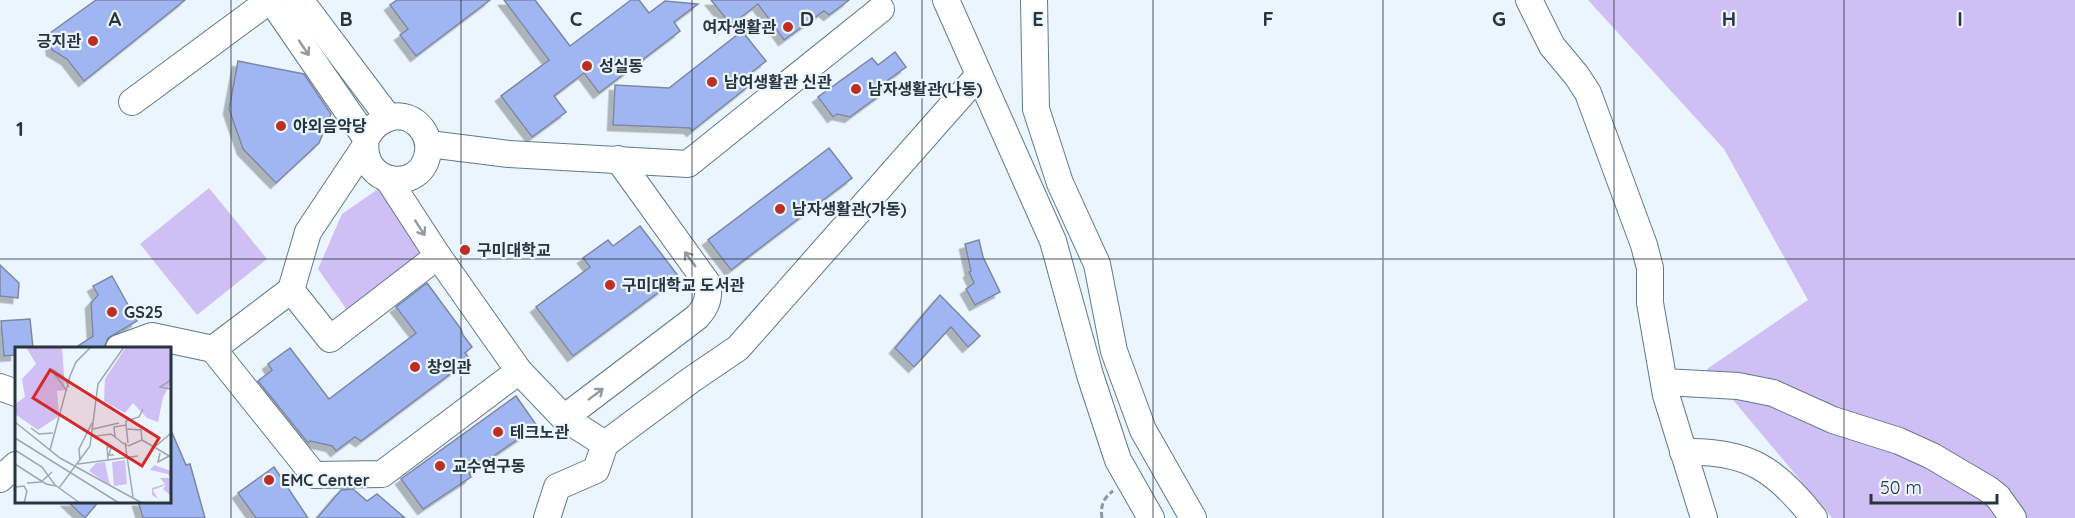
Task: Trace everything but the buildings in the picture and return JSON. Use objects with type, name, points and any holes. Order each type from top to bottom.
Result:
[{"type":"street","points":[[132,102],[271,0],[365,143],[371,168],[378,175],[398,180],[417,173],[424,165],[429,144],[425,133],[409,118],[388,117],[378,122],[371,129],[365,143],[308,232],[291,290],[213,349]]},
{"type":"street","points":[[300,0],[388,117]]},
{"type":"street","points":[[946,0],[1053,241],[1090,375],[1118,460],[1151,518]]},
{"type":"street","points":[[1034,0],[1036,109],[1060,183],[1097,264],[1114,351],[1143,430],[1193,518]]},
{"type":"street","points":[[1529,0],[1552,45],[1588,93],[1644,245],[1650,268],[1650,303],[1664,382],[1704,518]]},
{"type":"street","points":[[429,144],[509,154],[688,164],[881,9]]},
{"type":"street","points":[[547,518],[557,487],[596,470],[605,444],[738,348],[978,76]]},
{"type":"street","points":[[564,418],[697,317],[707,305],[708,284],[618,159]]},
{"type":"street","points":[[388,179],[438,256],[519,371],[564,418],[605,444]]},
{"type":"street","points":[[291,290],[330,339],[438,256]]},
{"type":"street","points":[[122,347],[152,336],[213,349],[314,475],[382,474],[519,371]]},
{"type":"street","points":[[1664,382],[1738,386],[1773,393],[1833,420],[1899,441],[1932,456],[1988,489],[1998,497],[2014,518],[2031,518]]},
{"type":"street","points":[[0,387],[15,393]]},
{"type":"street","points":[[1683,452],[1711,452],[1762,467],[1783,482],[1814,518]]},
{"type":"street","points":[[0,479],[15,466]]},
{"type":"path","points":[[1102,518],[1100,509],[1107,495],[1130,480]]},
{"type":"shaded area","points":[[1588,0],[2075,0],[2075,518],[1832,518],[1707,369],[1808,300],[1724,149]]},
{"type":"shaded area","points":[[381,187],[428,253],[347,310],[318,269],[342,214]]},
{"type":"shaded area","points":[[209,188],[267,259],[197,315],[140,244]]},
{"type":"place","name":"여자생활관","points":[[788,27]]},
{"type":"place","name":"긍지관","points":[[93,41]]},
{"type":"place","name":"성실동","points":[[587,66]]},
{"type":"place","name":"남여생활관 신관","points":[[712,82]]},
{"type":"place","name":"남자생활관(나동)","points":[[856,89]]},
{"type":"place","name":"야외음악당","points":[[281,126]]},
{"type":"place","name":"남자생활관(가동)","points":[[780,209]]},
{"type":"place","name":"구미대학교","points":[[465,250]]},
{"type":"place","name":"구미대학교 도서관","points":[[610,285]]},
{"type":"place","name":"GS25","points":[[112,312]]},
{"type":"place","name":"창의관","points":[[415,367]]},
{"type":"place","name":"테크노관","points":[[498,432]]},
{"type":"place","name":"교수연구동","points":[[440,466]]},
{"type":"place","name":"EMC Center","points":[[269,480]]}]
